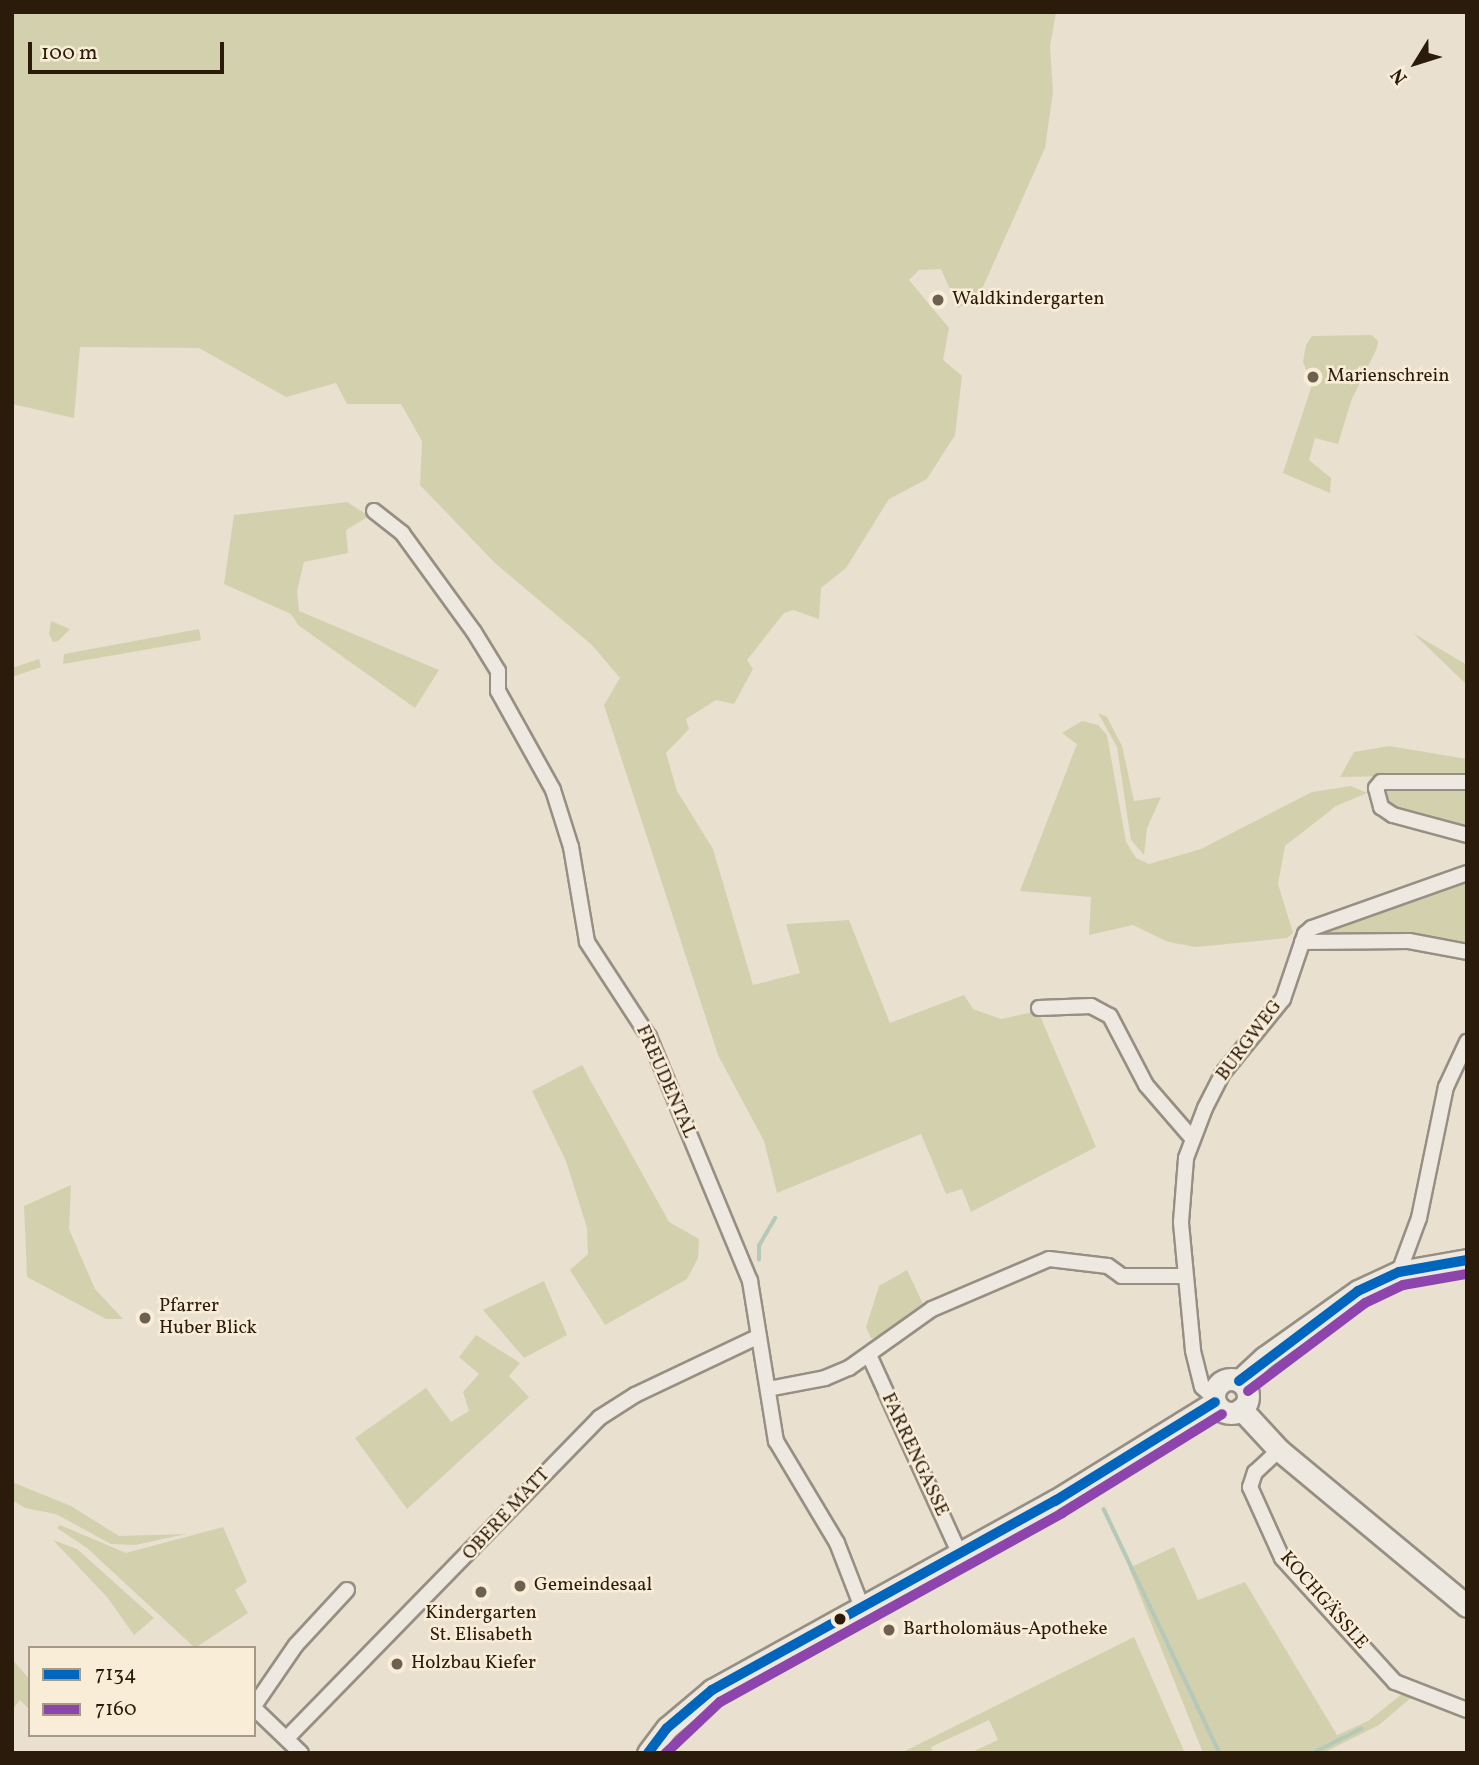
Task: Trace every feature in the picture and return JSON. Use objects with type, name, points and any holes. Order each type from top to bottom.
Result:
[{"type":"main road","points":[[1239,1381],[1265,1357],[1329,1310],[1399,1272],[1467,1260]]},
{"type":"main road","points":[[648,1753],[667,1728],[712,1690],[960,1555],[1214,1400],[1219,1383],[1229,1379],[1239,1381],[1247,1395],[1241,1409]]},
{"type":"main road","points":[[1214,1400],[1226,1412],[1241,1409]]},
{"type":"main road","points":[[1241,1409],[1279,1450],[1467,1606]]},
{"type":"street","name":"FREUDENTAL","points":[[374,511],[402,533],[498,671],[498,691],[558,801],[587,942],[649,1037],[750,1281],[776,1441],[837,1543],[863,1610]]},
{"type":"street","points":[[1467,782],[1381,782],[1376,788],[1381,807],[1393,815],[1467,835]]},
{"type":"street","points":[[1302,942],[1312,928],[1467,873]]},
{"type":"street","points":[[1302,942],[1409,941],[1467,952]]},
{"type":"street","name":"BURGWEG","points":[[1214,1400],[1208,1396],[1198,1373],[1184,1276],[1181,1222],[1191,1137],[1222,1074],[1283,999],[1302,942]]},
{"type":"street","points":[[1039,1008],[1091,1006],[1111,1016],[1146,1085],[1191,1137]]},
{"type":"street","points":[[1399,1272],[1419,1218],[1446,1087],[1467,1042]]},
{"type":"street","points":[[768,1389],[825,1378],[869,1355],[932,1309],[1049,1259],[1108,1266],[1122,1276],[1184,1276]]},
{"type":"street","name":"OBERE MATT","points":[[287,1738],[599,1418],[635,1395],[759,1336]]},
{"type":"street","name":"FARRENGASSE","points":[[869,1355],[960,1555]]},
{"type":"street","name":"KOCHGÄSSLE","points":[[1279,1450],[1255,1472],[1250,1486],[1282,1558],[1395,1682],[1467,1710]]},
{"type":"street","points":[[256,1704],[296,1645],[347,1590]]},
{"type":"street","points":[[256,1709],[301,1753]]},
{"type":"shaded area","points":[[12,12],[1056,12],[1050,47],[1053,92],[1045,148],[978,298],[958,308],[941,269],[919,270],[909,280],[949,328],[943,360],[962,376],[955,435],[927,479],[889,499],[846,568],[821,588],[819,619],[793,610],[784,613],[747,660],[753,669],[734,704],[716,700],[686,719],[689,729],[666,753],[677,791],[713,849],[753,985],[800,973],[786,924],[849,920],[890,1023],[964,995],[973,1009],[1001,1019],[1038,1011],[1096,1147],[971,1212],[962,1189],[946,1194],[921,1134],[777,1193],[764,1141],[718,1055],[604,705],[620,678],[592,645],[495,563],[420,485],[422,441],[401,404],[347,404],[336,383],[286,397],[199,348],[80,347],[74,418],[12,404]]},
{"type":"shaded area","points":[[1372,335],[1378,341],[1377,348],[1351,401],[1338,444],[1315,438],[1309,460],[1331,478],[1330,493],[1283,473],[1312,385],[1303,362],[1306,345],[1312,336]]},
{"type":"shaded area","points":[[347,502],[369,516],[346,530],[348,553],[304,562],[297,591],[299,611],[439,670],[415,708],[298,625],[291,614],[224,584],[234,515]]},
{"type":"shaded area","points":[[51,621],[70,629],[58,641],[53,642],[49,634]]},
{"type":"shaded area","points":[[199,629],[201,640],[63,664],[64,654]]},
{"type":"shaded area","points":[[1413,633],[1467,665],[1467,685]]},
{"type":"shaded area","points":[[39,659],[41,667],[12,677],[12,668]]},
{"type":"shaded area","points":[[1098,713],[1107,717],[1122,746],[1134,801],[1161,797],[1147,828],[1144,855],[1131,840],[1117,747]]},
{"type":"shaded area","points":[[1082,721],[1098,725],[1107,735],[1126,842],[1136,858],[1149,864],[1201,849],[1312,792],[1351,786],[1367,793],[1336,806],[1285,846],[1278,884],[1293,933],[1287,938],[1196,947],[1168,942],[1133,925],[1089,935],[1091,897],[1020,891],[1077,744],[1062,733]]},
{"type":"shaded area","points":[[1389,746],[1467,759],[1467,775],[1340,777],[1354,752]]},
{"type":"shaded area","points":[[1386,788],[1467,788],[1467,830],[1391,808],[1384,800]]},
{"type":"shaded area","points":[[1467,878],[1467,947],[1314,935]]},
{"type":"shaded area","points":[[582,1065],[669,1222],[699,1239],[698,1258],[687,1279],[605,1325],[570,1270],[588,1254],[587,1228],[566,1161],[532,1091]]},
{"type":"shaded area","points":[[71,1185],[69,1229],[95,1289],[123,1319],[106,1319],[27,1277],[24,1206]]},
{"type":"shaded area","points":[[907,1270],[924,1306],[879,1340],[871,1338],[866,1327],[879,1286]]},
{"type":"shaded area","points":[[544,1281],[567,1335],[524,1358],[483,1310]]},
{"type":"shaded area","points":[[476,1335],[520,1363],[509,1376],[529,1397],[407,1509],[355,1438],[426,1388],[451,1422],[469,1411],[463,1392],[479,1374],[459,1357]]},
{"type":"shaded area","points":[[12,1482],[71,1506],[119,1536],[186,1534],[135,1545],[111,1544],[56,1514],[25,1508],[12,1500]]},
{"type":"shaded area","points":[[60,1525],[126,1553],[223,1527],[247,1582],[235,1590],[248,1613],[198,1646],[193,1646],[87,1548],[57,1528]]},
{"type":"shaded area","points":[[53,1540],[77,1549],[154,1618],[134,1635],[107,1597]]},
{"type":"shaded area","points":[[1174,1547],[1198,1600],[1245,1582],[1337,1735],[1368,1721],[1402,1694],[1412,1697],[1379,1725],[1323,1753],[1203,1753],[1129,1568]]},
{"type":"shaded area","points":[[1134,1637],[1185,1753],[970,1753],[998,1740],[989,1720],[931,1747],[933,1753],[901,1753]]},
{"type":"shaded area","points":[[12,1659],[28,1678],[28,1708],[20,1700],[12,1710]]},
{"type":"waterway","points":[[759,1260],[759,1246],[775,1218]]},
{"type":"waterway","points":[[1104,1509],[1220,1753]]},
{"type":"waterway","points":[[1313,1753],[1361,1729]]},
{"type":"transit line","name":"7134","points":[[1239,1381],[1358,1291],[1399,1272],[1467,1260]]},
{"type":"transit line","name":"7160","points":[[1248,1391],[1365,1303],[1403,1285],[1467,1274]]},
{"type":"transit line","name":"7134","points":[[648,1753],[667,1728],[712,1690],[1055,1501],[1215,1402]]},
{"type":"transit line","name":"7160","points":[[666,1753],[720,1702],[1062,1513],[1222,1414]]},
{"type":"place","name":"Waldkindergarten","points":[[938,300]]},
{"type":"place","name":"Marienschrein","points":[[1313,377]]},
{"type":"place","name":"Pfarrer Huber Blick","points":[[145,1318]]},
{"type":"place","name":"Gemeindesaal","points":[[520,1586]]},
{"type":"place","name":"Kindergarten St. Elisabeth","points":[[481,1592]]},
{"type":"place","name":"Bartholomäus-Apotheke","points":[[889,1630]]},
{"type":"place","name":"Holzbau Kiefer","points":[[397,1664]]}]
